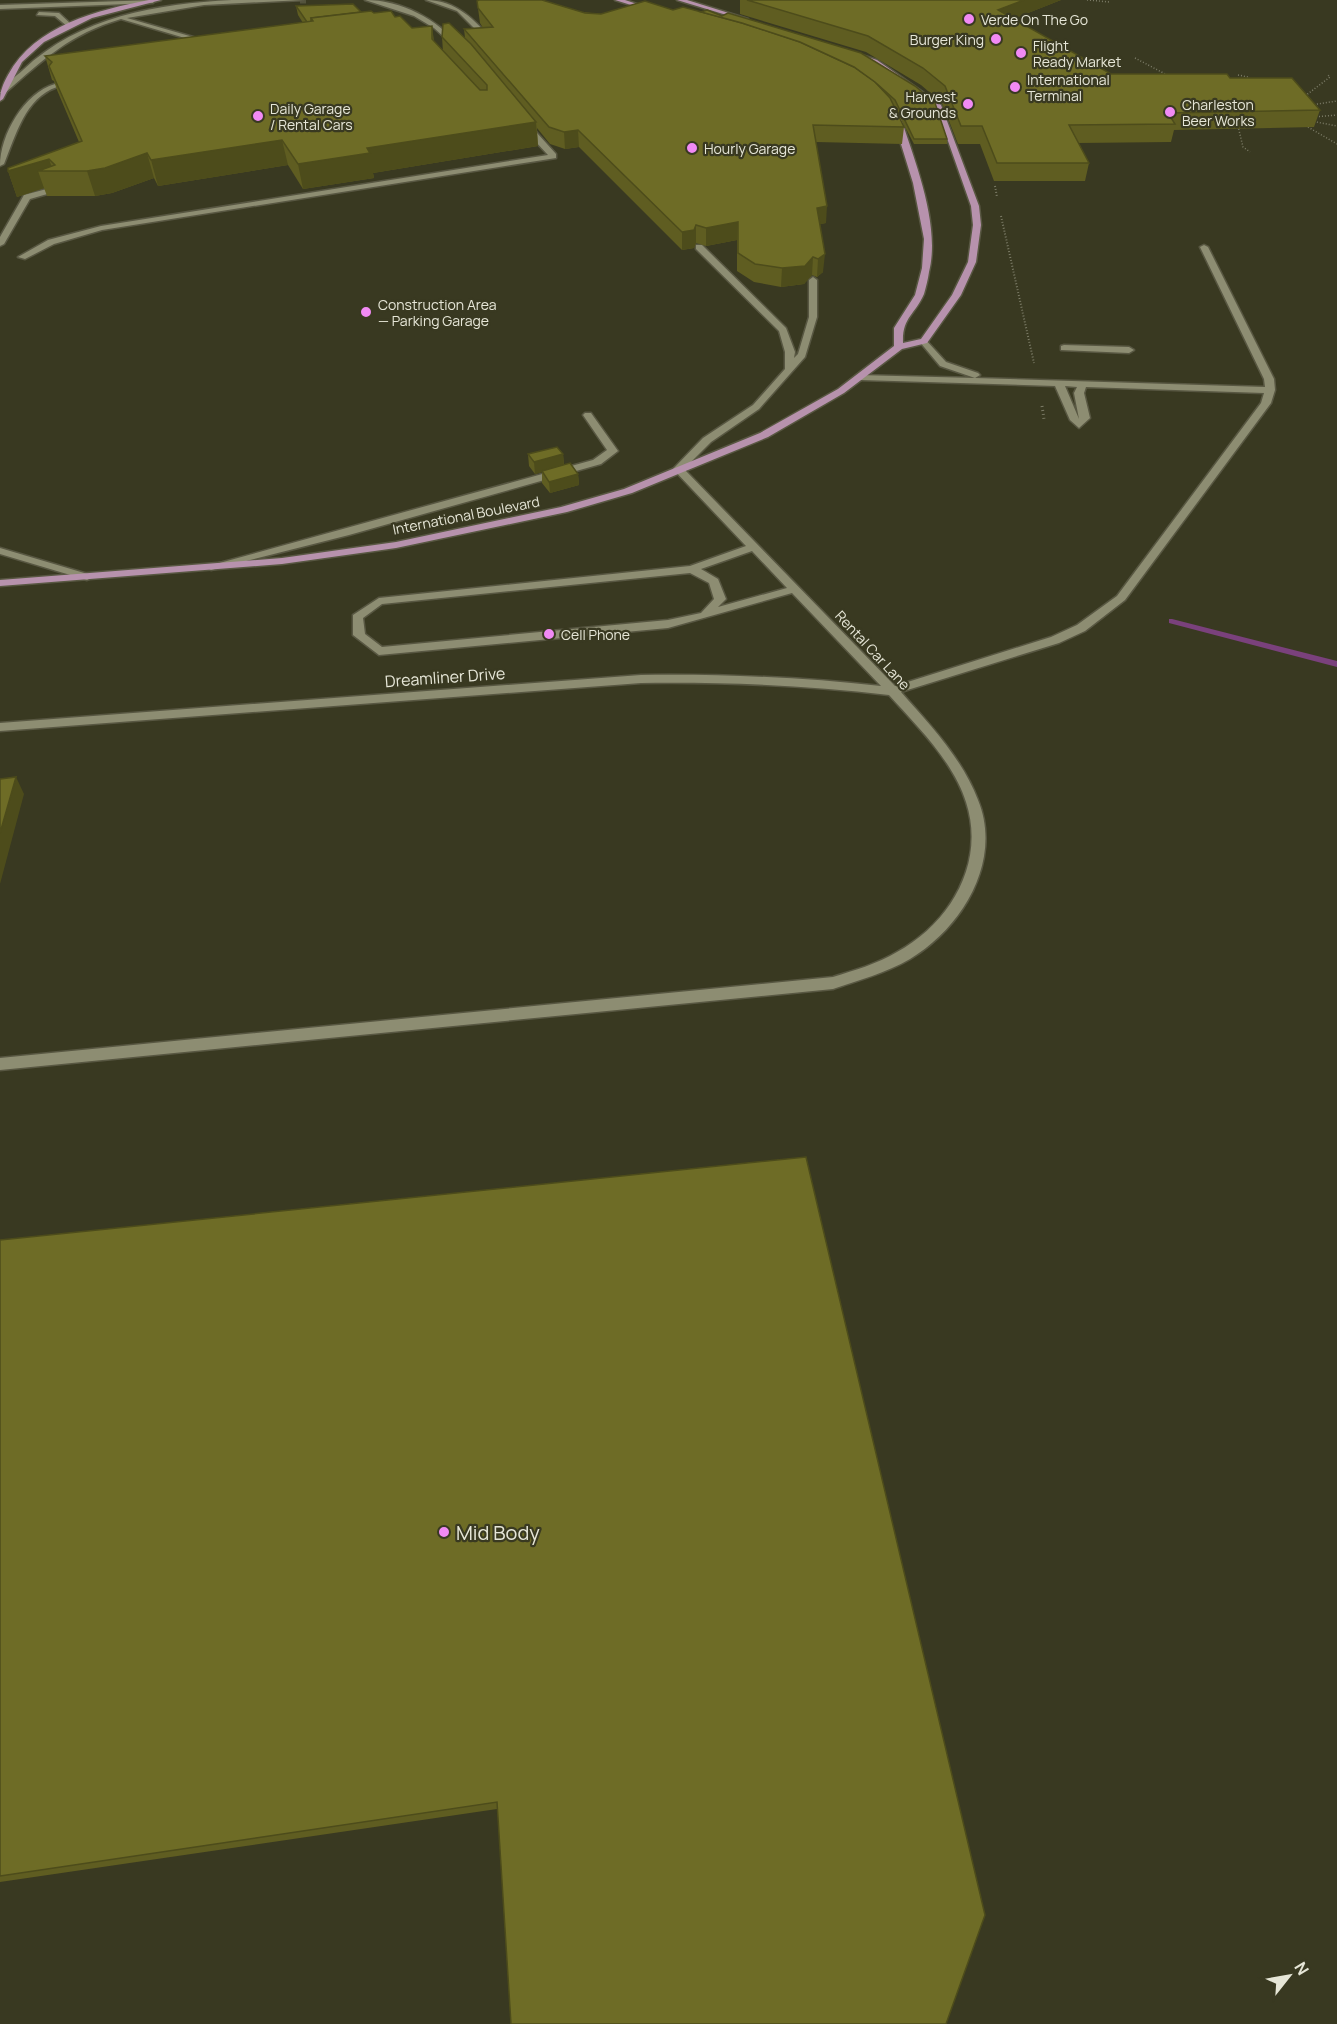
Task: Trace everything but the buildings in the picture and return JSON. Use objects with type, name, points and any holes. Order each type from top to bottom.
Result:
[{"type":"main road","points":[[2,96],[29,51],[70,26],[106,13],[156,0]]},
{"type":"main road","points":[[618,0],[664,13]]},
{"type":"main road","points":[[680,0],[757,23]]},
{"type":"main road","points":[[838,48],[875,61],[939,106],[975,206],[976,246],[969,272],[955,300],[924,341]]},
{"type":"main road","points":[[890,108],[899,120],[908,150],[927,239],[926,268],[919,295],[898,328],[899,347]]},
{"type":"main road","name":"International Boulevard","points":[[0,584],[211,567],[335,554],[482,529],[600,500],[793,420],[861,377],[899,347],[924,341]]},
{"type":"street","points":[[0,15],[57,14],[80,0]]},
{"type":"street","points":[[0,7],[156,0]]},
{"type":"street","points":[[2,96],[51,49],[88,29],[120,18],[199,3],[300,0]]},
{"type":"street","points":[[368,0],[400,7],[424,16],[465,54]]},
{"type":"street","points":[[429,0],[459,10],[490,41]]},
{"type":"street","points":[[57,14],[70,26]]},
{"type":"street","points":[[424,16],[441,38]]},
{"type":"street","points":[[120,18],[149,24],[195,41],[217,44]]},
{"type":"street","points":[[0,164],[30,103],[45,87],[55,86]]},
{"type":"street","points":[[22,257],[51,242],[101,228],[553,156],[529,132],[516,114]]},
{"type":"street","points":[[0,244],[27,197],[58,188]]},
{"type":"street","points":[[699,247],[783,330],[790,352],[789,368]]},
{"type":"street","points":[[892,691],[1055,640],[1101,615],[1121,598],[1260,412],[1270,390],[1269,379],[1204,247]]},
{"type":"street","points":[[678,469],[707,440],[756,407],[802,355],[810,333],[815,302],[813,280]]},
{"type":"street","points":[[924,341],[936,358],[954,369],[1013,382]]},
{"type":"street","points":[[1064,348],[1129,350]]},
{"type":"street","points":[[861,377],[1270,390]]},
{"type":"street","points":[[1058,384],[1066,392],[1071,417],[1079,425],[1085,418],[1079,393],[1083,384]]},
{"type":"street","points":[[211,567],[345,533],[597,462],[613,451],[588,415]]},
{"type":"street","name":"Rental Car Lane","points":[[0,1064],[833,983],[905,955],[934,935],[957,910],[970,884],[980,853],[973,802],[962,780],[940,748],[892,691],[678,469]]},
{"type":"street","points":[[754,548],[692,569],[379,601],[357,617],[359,635],[380,651],[668,624],[794,589]]},
{"type":"street","points":[[0,551],[87,577]]},
{"type":"street","points":[[692,569],[714,581],[720,599],[705,615]]},
{"type":"street","name":"Dreamliner Drive","points":[[0,727],[641,679],[712,678],[813,682],[892,691]]},
{"type":"path","points":[[1087,0],[1110,2]]},
{"type":"path","points":[[1135,58],[1173,78]]},
{"type":"path","points":[[1300,100],[1329,77],[1327,74]]},
{"type":"path","points":[[1238,75],[1248,77],[1242,86]]},
{"type":"path","points":[[1305,105],[1337,101]]},
{"type":"path","points":[[1305,117],[1337,115]]},
{"type":"path","points":[[1308,121],[1337,126]]},
{"type":"path","points":[[1238,126],[1243,147],[1250,152]]},
{"type":"path","points":[[1308,127],[1337,144]]},
{"type":"path","points":[[995,186],[997,199]]},
{"type":"path","points":[[999,210],[1039,383],[1044,419]]},
{"type":"waterway","points":[[1172,621],[1337,664]]},
{"type":"tunnel","points":[[300,0],[306,0]]},
{"type":"place","name":"Verde On The Go","points":[[969,19]]},
{"type":"place","name":"Burger King","points":[[996,39]]},
{"type":"place","name":"Flight Ready Market","points":[[1021,53]]},
{"type":"place","name":"International Terminal","points":[[1015,87]]},
{"type":"place","name":"Harvest & Grounds","points":[[968,104]]},
{"type":"place","name":"Charleston Beer Works","points":[[1170,112]]},
{"type":"place","name":"Daily Garage / Rental Cars","points":[[258,116]]},
{"type":"place","name":"Hourly Garage","points":[[692,148]]},
{"type":"place","name":"Construction Area — Parking Garage","points":[[366,312]]},
{"type":"place","name":"Cell Phone","points":[[549,634]]},
{"type":"place","name":"Mid Body","points":[[444,1532]]}]
